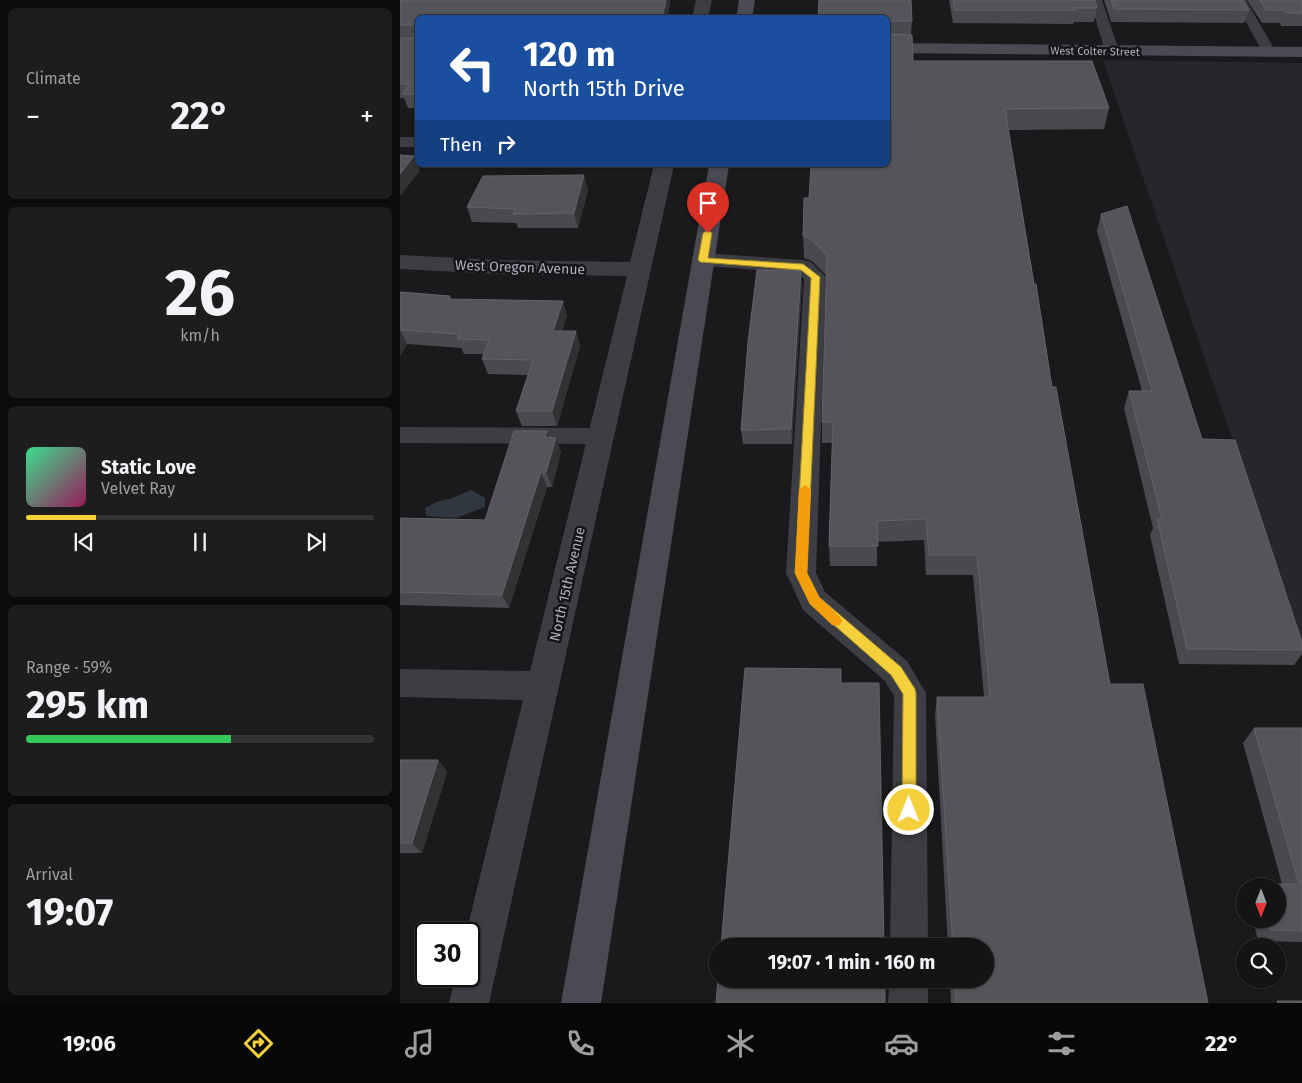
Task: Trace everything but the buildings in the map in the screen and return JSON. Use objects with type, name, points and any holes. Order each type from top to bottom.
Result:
[{"type":"street","points":[[701,15],[704,0]]},
{"type":"street","points":[[744,15],[747,0]]},
{"type":"street","name":"West Colter Street","points":[[890,48],[1302,53]]},
{"type":"street","name":"North 15th Avenue","points":[[469,1003],[664,167]]},
{"type":"street","points":[[581,1003],[719,167]]},
{"type":"street","points":[[703,260],[803,267],[815,277],[801,573],[814,601],[896,671],[910,693],[909,938]]},
{"type":"street","name":"West Oregon Avenue","points":[[400,262],[497,268],[640,269]]},
{"type":"street","points":[[400,683],[542,686]]},
{"type":"street","points":[[908,988],[908,1003]]},
{"type":"lane","points":[[1096,0],[1112,51]]},
{"type":"lane","points":[[1240,0],[1269,52]]},
{"type":"lane","points":[[400,142],[415,142]]},
{"type":"lane","points":[[400,434],[602,436]]},
{"type":"shaded area","points":[[1103,60],[1302,63],[1302,644]]},
{"type":"shaded area","points":[[471,490],[485,498],[485,507],[456,518],[426,516],[425,508],[436,502]]},
{"type":"slow traffic","points":[[805,489],[801,573],[814,601],[836,621]]},
{"type":"route","points":[[708,233],[703,260],[803,267],[815,277],[801,573],[814,601],[896,671],[910,693],[909,810]]}]
